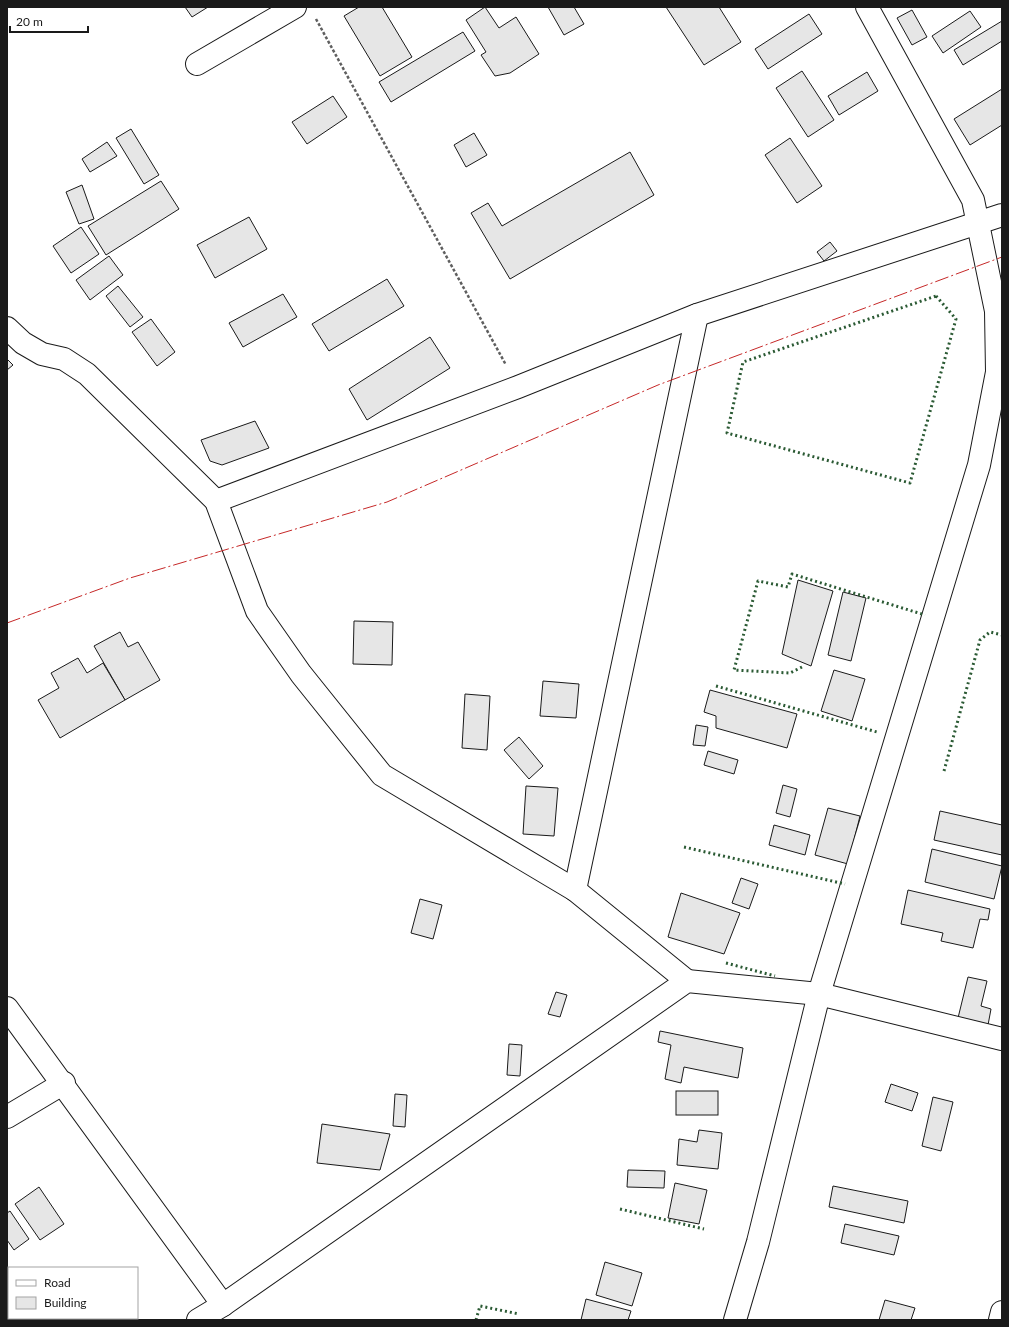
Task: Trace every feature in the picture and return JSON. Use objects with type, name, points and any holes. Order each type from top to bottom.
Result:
[{"type":"street","points":[[735,1320],[758,1242],[819,994],[979,465],[997,372],[996,311],[973,200],[867,7]]},
{"type":"street","points":[[197,64],[304,10]]},
{"type":"street","points":[[216,501],[518,387],[697,315],[1002,215]]},
{"type":"street","points":[[575,890],[697,315]]},
{"type":"street","points":[[7,328],[23,343],[42,354],[64,359],[87,374],[216,501],[257,610],[301,674],[382,775],[575,890],[687,982],[819,994],[1002,1039]]},
{"type":"street","points":[[198,1320],[223,1305],[687,982]]},
{"type":"street","points":[[7,1008],[64,1083],[223,1305]]},
{"type":"street","points":[[7,1117],[64,1083]]},
{"type":"street","points":[[1000,1320],[1002,1312]]},
{"type":"path","points":[[304,10],[518,387]]},
{"type":"building","points":[[185,7],[208,7],[192,17]]},
{"type":"building","points":[[359,7],[382,7],[412,57],[380,76],[344,16]]},
{"type":"building","points":[[485,7],[499,28],[516,17],[539,54],[510,73],[495,76],[481,55],[486,52],[466,20]]},
{"type":"building","points":[[548,7],[574,7],[584,24],[564,35]]},
{"type":"building","points":[[666,7],[719,7],[741,42],[704,65]]},
{"type":"building","points":[[912,10],[927,37],[912,45],[897,18]]},
{"type":"building","points":[[970,11],[981,27],[943,53],[932,36]]},
{"type":"building","points":[[809,14],[822,34],[768,69],[755,49]]},
{"type":"building","points":[[1002,21],[1002,41],[963,65],[954,50]]},
{"type":"building","points":[[463,32],[475,51],[391,102],[379,82]]},
{"type":"building","points":[[802,71],[834,120],[808,137],[776,88]]},
{"type":"building","points":[[867,72],[878,91],[839,115],[828,96]]},
{"type":"building","points":[[1002,89],[1002,125],[970,145],[954,119]]},
{"type":"building","points":[[333,96],[347,117],[307,144],[292,122]]},
{"type":"building","points":[[131,129],[159,175],[144,184],[116,138]]},
{"type":"building","points":[[474,133],[487,155],[466,167],[454,145]]},
{"type":"building","points":[[790,138],[822,186],[797,203],[765,155]]},
{"type":"building","points":[[107,142],[117,156],[90,172],[82,159]]},
{"type":"building","points":[[630,152],[654,195],[510,279],[471,213],[488,203],[502,226]]},
{"type":"building","points":[[161,181],[179,209],[106,255],[88,226]]},
{"type":"building","points":[[82,185],[94,219],[79,224],[66,192]]},
{"type":"building","points":[[249,217],[267,249],[215,278],[197,245]]},
{"type":"building","points":[[81,227],[99,254],[71,273],[53,246]]},
{"type":"building","points":[[830,242],[837,251],[824,261],[817,252]]},
{"type":"building","points":[[109,256],[123,275],[90,300],[76,280]]},
{"type":"building","points":[[387,279],[404,306],[329,351],[312,324]]},
{"type":"building","points":[[118,286],[143,317],[130,327],[106,296]]},
{"type":"building","points":[[283,294],[297,317],[243,347],[229,323]]},
{"type":"building","points":[[151,319],[175,352],[157,366],[132,332]]},
{"type":"building","points":[[430,337],[450,368],[367,420],[349,389]]},
{"type":"building","points":[[7,359],[13,365],[7,370]]},
{"type":"building","points":[[255,421],[269,448],[222,465],[210,461],[201,440]]},
{"type":"building","points":[[798,580],[833,591],[811,666],[782,654]]},
{"type":"building","points":[[843,592],[866,598],[851,661],[828,655]]},
{"type":"building","points":[[354,621],[393,622],[392,665],[353,664]]},
{"type":"building","points":[[120,632],[128,647],[138,642],[160,680],[125,700],[94,646]]},
{"type":"building","points":[[78,658],[87,673],[103,663],[125,700],[60,738],[38,700],[59,688],[51,673]]},
{"type":"building","points":[[834,670],[865,679],[852,721],[821,711]]},
{"type":"building","points":[[543,681],[579,684],[576,718],[540,716]]},
{"type":"building","points":[[710,690],[797,714],[787,748],[716,728],[716,716],[704,712]]},
{"type":"building","points":[[465,694],[490,696],[487,750],[462,748]]},
{"type":"building","points":[[696,725],[708,727],[705,746],[693,745]]},
{"type":"building","points":[[519,737],[543,766],[529,779],[504,750]]},
{"type":"building","points":[[708,751],[738,760],[734,774],[704,765]]},
{"type":"building","points":[[783,785],[797,789],[790,817],[776,813]]},
{"type":"building","points":[[526,786],[558,788],[554,836],[523,834]]},
{"type":"building","points":[[828,808],[860,816],[848,864],[815,855]]},
{"type":"building","points":[[940,811],[1002,825],[1002,855],[934,840]]},
{"type":"building","points":[[774,825],[810,835],[805,855],[769,845]]},
{"type":"building","points":[[932,849],[1002,866],[994,899],[925,882]]},
{"type":"building","points":[[741,878],[758,884],[749,909],[732,903]]},
{"type":"building","points":[[908,890],[990,909],[988,920],[980,919],[973,948],[941,941],[943,933],[901,924]]},
{"type":"building","points":[[681,893],[740,913],[724,954],[668,937]]},
{"type":"building","points":[[420,899],[442,905],[433,939],[411,933]]},
{"type":"building","points":[[968,977],[987,981],[981,1006],[991,1009],[988,1025],[958,1018]]},
{"type":"building","points":[[556,992],[567,995],[560,1017],[548,1014]]},
{"type":"building","points":[[660,1031],[743,1048],[738,1078],[684,1067],[681,1083],[665,1079],[671,1045],[658,1042]]},
{"type":"building","points":[[509,1044],[522,1045],[520,1076],[507,1075]]},
{"type":"building","points":[[891,1084],[918,1093],[912,1111],[885,1102]]},
{"type":"building","points":[[676,1091],[718,1091],[718,1115],[676,1115]]},
{"type":"building","points":[[395,1094],[407,1095],[405,1127],[393,1126]]},
{"type":"building","points":[[933,1097],[953,1102],[941,1151],[922,1146]]},
{"type":"building","points":[[322,1124],[390,1134],[380,1170],[317,1163]]},
{"type":"building","points":[[699,1130],[722,1133],[718,1169],[677,1165],[679,1139],[697,1142]]},
{"type":"building","points":[[628,1170],[665,1171],[664,1188],[627,1187]]},
{"type":"building","points":[[675,1183],[707,1190],[699,1224],[668,1218]]},
{"type":"building","points":[[833,1186],[908,1201],[904,1223],[829,1207]]},
{"type":"building","points":[[39,1187],[64,1224],[40,1240],[15,1204]]},
{"type":"building","points":[[10,1211],[29,1239],[14,1250],[7,1240],[7,1213]]},
{"type":"building","points":[[845,1224],[899,1236],[894,1255],[841,1243]]},
{"type":"building","points":[[605,1262],[642,1273],[632,1306],[596,1295]]},
{"type":"building","points":[[586,1299],[631,1311],[628,1320],[581,1320]]},
{"type":"building","points":[[885,1300],[915,1308],[911,1320],[879,1320]]},
{"type":"hedge","points":[[936,296],[956,319],[910,483],[727,433],[743,362],[936,296]]},
{"type":"hedge","points":[[802,667],[790,673],[734,670],[758,581],[788,587],[792,574],[925,615]]},
{"type":"hedge","points":[[944,771],[980,640],[990,632],[1002,635]]},
{"type":"hedge","points":[[716,686],[877,732]]},
{"type":"hedge","points":[[684,847],[845,884]]},
{"type":"hedge","points":[[726,963],[775,976]]},
{"type":"hedge","points":[[620,1209],[704,1229]]},
{"type":"hedge","points":[[476,1320],[480,1306],[519,1314]]},
{"type":"power","points":[[7,623],[130,578],[387,502],[658,385],[1002,257]]}]
